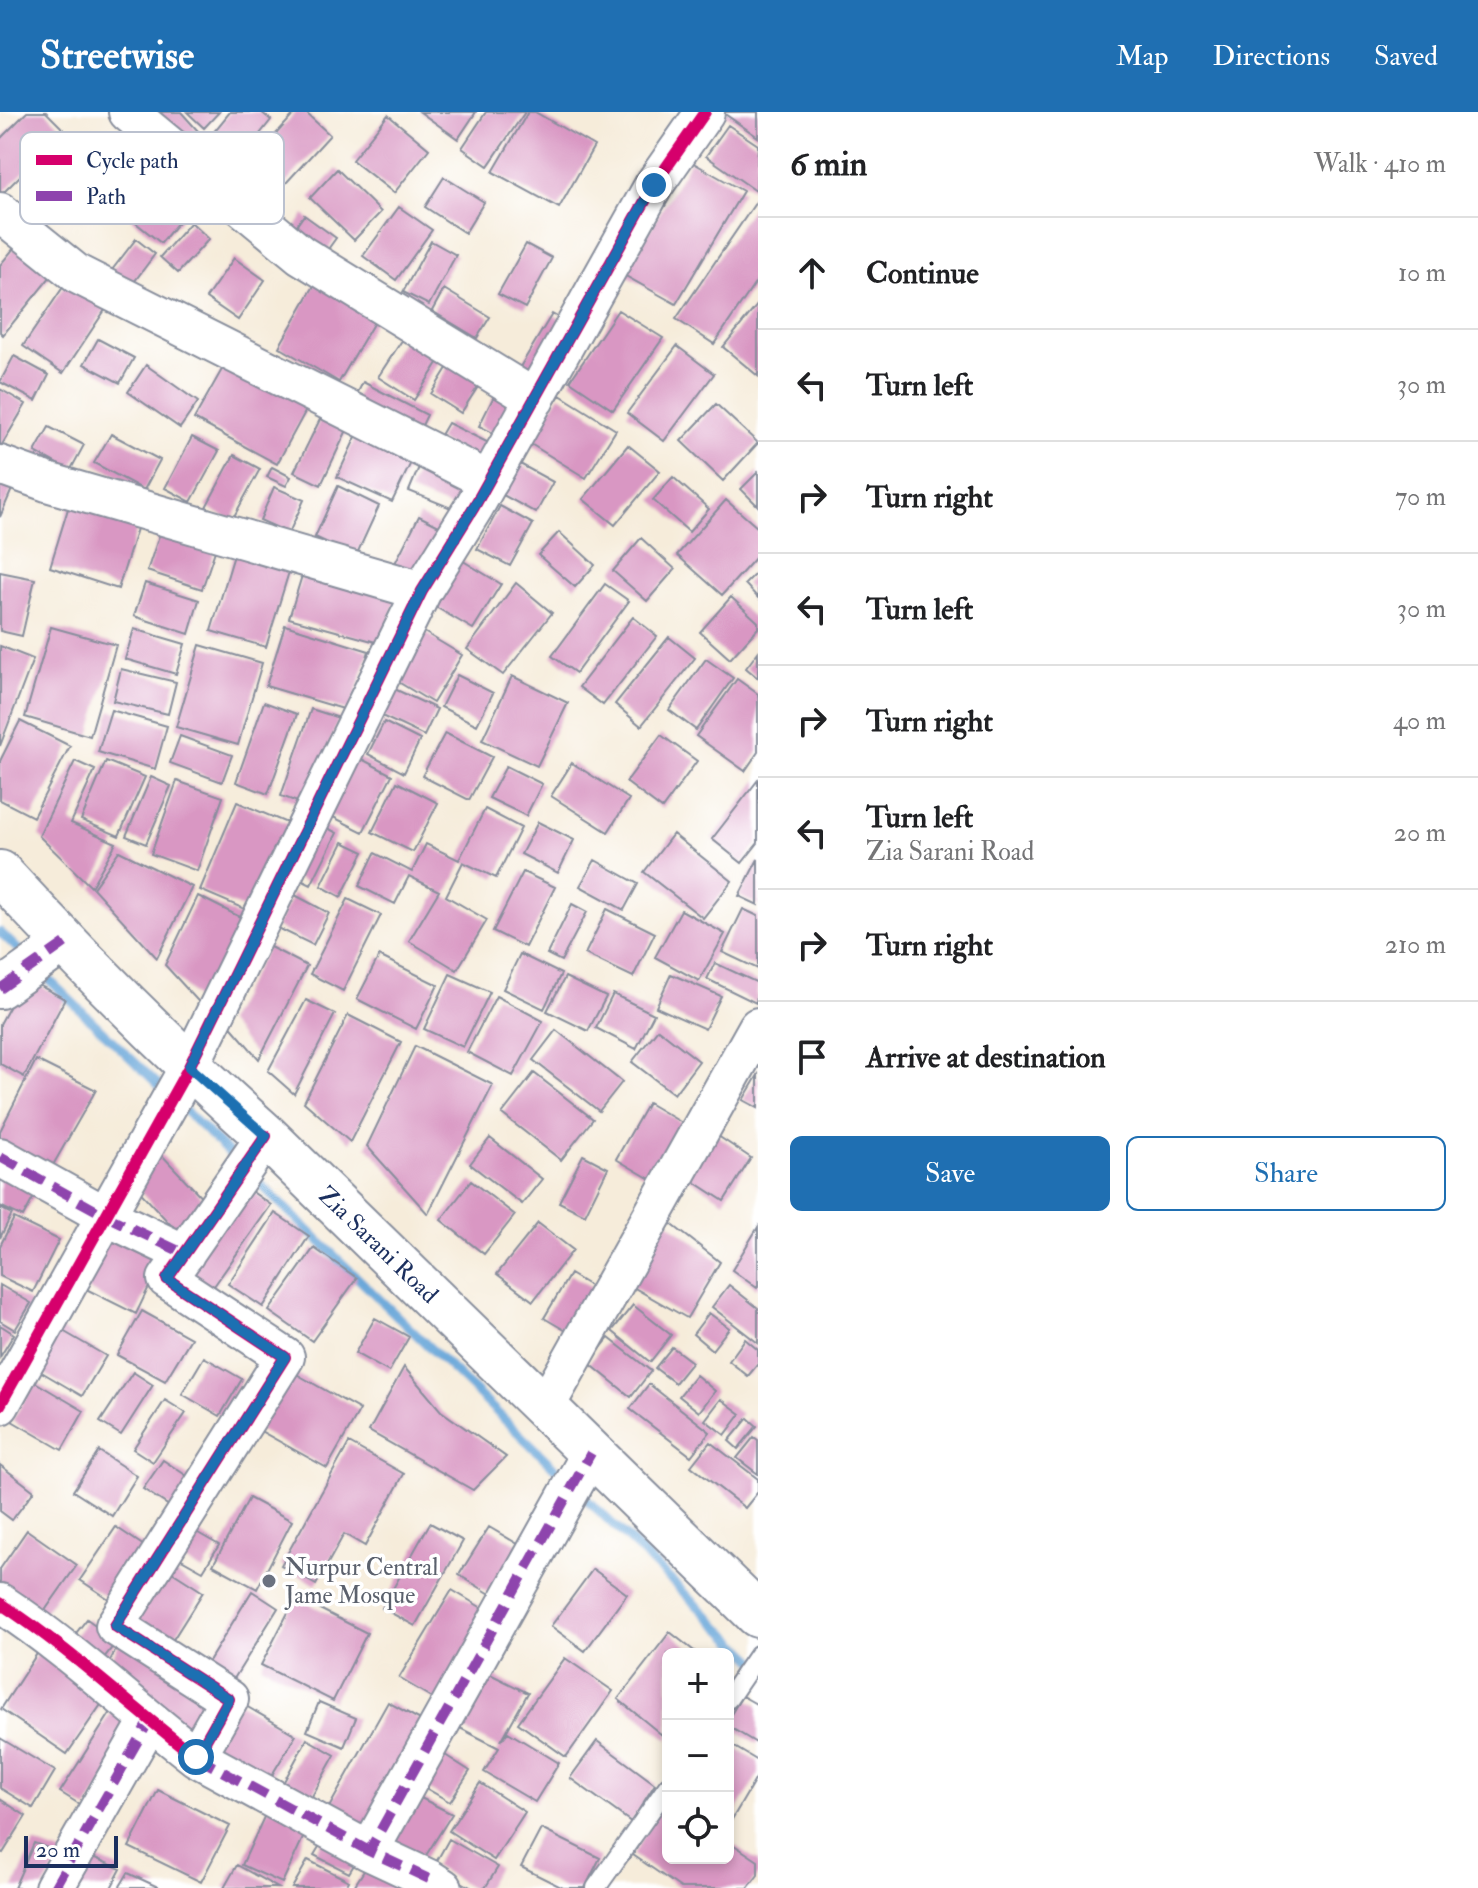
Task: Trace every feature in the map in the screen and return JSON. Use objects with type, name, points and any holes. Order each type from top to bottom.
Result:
[{"type":"main road","name":"Zia Sarani Road","points":[[0,873],[189,1067],[266,1136],[544,1409],[756,1608]]},
{"type":"street","points":[[128,112],[152,132]]},
{"type":"street","points":[[0,1405],[189,1067],[422,591],[489,481],[654,185],[705,112]]},
{"type":"street","points":[[0,212],[77,274],[489,481]]},
{"type":"street","points":[[263,224],[301,255],[535,399]]},
{"type":"street","points":[[0,465],[47,482],[422,591]]},
{"type":"street","points":[[0,989],[65,943]]},
{"type":"street","points":[[544,1409],[758,1027]]},
{"type":"street","points":[[196,1757],[229,1699],[115,1626],[285,1357],[167,1279],[266,1136]]},
{"type":"street","points":[[0,1157],[106,1216],[185,1254]]},
{"type":"street","points":[[369,1851],[591,1453]]},
{"type":"street","points":[[0,1603],[113,1688],[196,1757],[432,1885]]},
{"type":"street","points":[[54,1888],[149,1721]]},
{"type":"lane","points":[[734,1690],[758,1655]]},
{"type":"lane","points":[[596,1888],[664,1792]]},
{"type":"building","points":[[27,112],[46,112],[65,131],[20,132],[20,176],[0,196],[0,139]]},
{"type":"building","points":[[114,112],[181,112],[198,131],[197,132],[133,132]]},
{"type":"building","points":[[187,112],[219,112],[204,128]]},
{"type":"building","points":[[230,112],[261,112],[271,120],[262,132],[214,132]]},
{"type":"building","points":[[296,112],[305,112],[330,135],[284,185],[284,132],[278,132]]},
{"type":"building","points":[[420,112],[476,112],[458,139]]},
{"type":"building","points":[[486,112],[525,112],[488,166],[462,148]]},
{"type":"building","points":[[528,112],[535,112],[594,146],[559,208],[493,172]]},
{"type":"building","points":[[722,112],[758,112],[758,137]]},
{"type":"building","points":[[388,115],[429,149],[394,193],[352,160]]},
{"type":"building","points":[[728,125],[758,145],[756,191],[706,156]]},
{"type":"building","points":[[690,161],[743,191],[676,304],[624,275]]},
{"type":"building","points":[[337,169],[381,212],[354,240],[310,198]]},
{"type":"building","points":[[444,177],[484,202],[465,233],[425,207]]},
{"type":"building","points":[[758,199],[758,279],[714,344],[676,319]]},
{"type":"building","points":[[399,207],[432,230],[396,280],[363,256]]},
{"type":"building","points":[[304,215],[336,238],[308,277],[276,255]]},
{"type":"building","points":[[137,224],[177,224],[161,243]]},
{"type":"building","points":[[189,224],[209,239],[178,273],[160,257]]},
{"type":"building","points":[[24,236],[60,265],[3,335],[0,332],[0,265]]},
{"type":"building","points":[[136,239],[155,254],[125,294],[105,279]]},
{"type":"building","points":[[431,241],[456,255],[429,305],[403,292]]},
{"type":"building","points":[[526,244],[552,258],[525,308],[498,294]]},
{"type":"building","points":[[234,258],[265,280],[238,320],[206,298]]},
{"type":"building","points":[[323,270],[384,305],[339,382],[279,347]]},
{"type":"building","points":[[70,277],[109,304],[63,373],[23,346]]},
{"type":"building","points":[[444,289],[490,317],[477,338],[432,311]]},
{"type":"building","points":[[758,304],[758,376],[723,347]]},
{"type":"building","points":[[618,310],[663,338],[613,410],[570,381]]},
{"type":"building","points":[[552,314],[570,324],[537,378],[520,367]]},
{"type":"building","points":[[416,319],[451,343],[414,400],[378,377]]},
{"type":"building","points":[[98,339],[134,358],[120,383],[84,364]]},
{"type":"building","points":[[677,346],[714,374],[664,441],[627,413]]},
{"type":"building","points":[[457,352],[488,371],[461,413],[431,394]]},
{"type":"building","points":[[14,356],[49,375],[36,401],[0,382]]},
{"type":"building","points":[[229,357],[311,401],[277,464],[194,419]]},
{"type":"building","points":[[146,365],[198,402],[180,428],[128,392]]},
{"type":"building","points":[[504,376],[530,388],[505,439],[479,426]]},
{"type":"building","points":[[363,382],[427,415],[415,440],[350,408]]},
{"type":"building","points":[[0,389],[26,404],[0,448]]},
{"type":"building","points":[[560,395],[616,430],[586,478],[529,443]]},
{"type":"building","points":[[329,401],[355,413],[321,485],[294,472]]},
{"type":"building","points":[[716,404],[758,443],[723,481],[681,441]]},
{"type":"building","points":[[448,423],[497,447],[488,465],[438,440]]},
{"type":"building","points":[[362,424],[417,450],[392,502],[337,477]]},
{"type":"building","points":[[49,427],[84,445],[70,471],[35,452]]},
{"type":"building","points":[[111,434],[160,460],[144,490],[94,463]]},
{"type":"building","points":[[192,437],[219,451],[191,502],[165,488]]},
{"type":"building","points":[[628,445],[660,471],[615,525],[583,499]]},
{"type":"building","points":[[234,455],[260,469],[232,520],[206,507]]},
{"type":"building","points":[[424,455],[471,474],[456,510],[409,491]]},
{"type":"building","points":[[520,464],[553,482],[536,513],[503,495]]},
{"type":"building","points":[[272,467],[291,477],[286,486],[267,477]]},
{"type":"building","points":[[758,472],[758,506],[741,489]]},
{"type":"building","points":[[0,473],[16,480],[0,517]]},
{"type":"building","points":[[673,477],[709,509],[689,532],[653,500]]},
{"type":"building","points":[[338,486],[379,506],[356,556],[315,537]]},
{"type":"building","points":[[274,487],[304,500],[289,533],[260,520]]},
{"type":"building","points":[[71,499],[140,519],[118,589],[50,567]]},
{"type":"building","points":[[726,500],[758,528],[758,555],[722,595],[677,555]]},
{"type":"building","points":[[500,506],[533,524],[510,566],[477,549]]},
{"type":"building","points":[[419,516],[445,529],[418,582],[392,569]]},
{"type":"building","points":[[163,524],[218,542],[202,589],[147,571]]},
{"type":"building","points":[[559,532],[595,565],[575,587],[538,555]]},
{"type":"building","points":[[641,538],[675,569],[647,601],[613,571]]},
{"type":"building","points":[[237,545],[292,562],[266,647],[211,631]]},
{"type":"building","points":[[455,556],[501,584],[473,629],[427,602]]},
{"type":"building","points":[[304,569],[397,595],[383,644],[289,618]]},
{"type":"building","points":[[758,571],[758,598],[745,584]]},
{"type":"building","points":[[0,572],[35,579],[22,636],[0,631]]},
{"type":"building","points":[[145,583],[199,600],[189,634],[134,616]]},
{"type":"building","points":[[516,583],[552,613],[503,675],[467,649]]},
{"type":"building","points":[[605,584],[629,601],[576,673],[552,656]]},
{"type":"building","points":[[731,597],[758,622],[758,628],[730,659],[700,632]]},
{"type":"building","points":[[633,617],[657,636],[603,705],[579,687]]},
{"type":"building","points":[[285,625],[369,651],[350,711],[266,686]]},
{"type":"building","points":[[414,626],[462,655],[433,703],[385,674]]},
{"type":"building","points":[[51,627],[116,645],[90,736],[25,717]]},
{"type":"building","points":[[134,629],[185,644],[176,674],[125,659]]},
{"type":"building","points":[[669,637],[695,658],[641,726],[615,704]]},
{"type":"building","points":[[200,645],[262,663],[238,745],[176,727]]},
{"type":"building","points":[[0,646],[33,659],[0,746]]},
{"type":"building","points":[[758,652],[758,678],[746,668]]},
{"type":"building","points":[[706,659],[733,678],[696,730],[669,710]]},
{"type":"building","points":[[121,669],[176,682],[168,714],[113,701]]},
{"type":"building","points":[[457,675],[493,693],[477,725],[441,707]]},
{"type":"building","points":[[512,676],[568,703],[537,766],[482,740]]},
{"type":"building","points":[[737,679],[758,694],[758,752],[745,771],[696,736]]},
{"type":"building","points":[[384,684],[437,709],[424,736],[371,711]]},
{"type":"building","points":[[264,702],[297,714],[268,794],[236,782]]},
{"type":"building","points":[[311,709],[339,718],[308,806],[281,796]]},
{"type":"building","points":[[111,710],[167,726],[155,769],[98,752]]},
{"type":"building","points":[[20,721],[70,746],[33,817],[0,800],[0,761]]},
{"type":"building","points":[[384,722],[420,740],[404,773],[368,754]]},
{"type":"building","points":[[445,733],[492,757],[469,800],[422,776]]},
{"type":"building","points":[[661,735],[697,761],[662,809],[626,782]]},
{"type":"building","points":[[180,736],[232,755],[222,782],[170,763]]},
{"type":"building","points":[[352,754],[392,775],[363,832],[323,812]]},
{"type":"building","points":[[75,761],[95,770],[71,823],[116,843],[91,887],[39,836]]},
{"type":"building","points":[[106,761],[145,777],[119,836],[81,820]]},
{"type":"building","points":[[572,763],[629,799],[608,832],[551,796]]},
{"type":"building","points":[[506,766],[542,784],[526,816],[489,798]]},
{"type":"building","points":[[151,777],[171,786],[146,844],[126,836]]},
{"type":"building","points":[[758,780],[758,843],[742,863],[712,839]]},
{"type":"building","points":[[177,781],[223,797],[197,871],[151,854]]},
{"type":"building","points":[[397,782],[438,803],[413,852],[372,832]]},
{"type":"building","points":[[237,802],[294,826],[256,914],[200,890]]},
{"type":"building","points":[[485,809],[521,828],[496,878],[463,862],[446,896],[487,920],[457,970],[409,941],[439,891],[409,876],[395,904],[359,886],[375,853],[412,872],[426,844],[459,860]]},
{"type":"building","points":[[538,822],[574,840],[558,873],[521,854]]},
{"type":"building","points":[[320,824],[337,833],[311,885],[293,876]]},
{"type":"building","points":[[673,834],[732,881],[703,918],[644,872]]},
{"type":"building","points":[[343,842],[364,852],[341,897],[321,886]]},
{"type":"building","points":[[119,851],[192,887],[157,958],[93,888]]},
{"type":"building","points":[[758,859],[758,905],[739,896]]},
{"type":"building","points":[[595,860],[638,884],[624,910],[580,886]]},
{"type":"building","points":[[523,872],[555,887],[525,947],[493,931]]},
{"type":"building","points":[[293,894],[329,913],[313,945],[276,927]]},
{"type":"building","points":[[198,896],[250,922],[206,1010],[165,965]]},
{"type":"building","points":[[348,899],[381,915],[343,991],[310,974]]},
{"type":"building","points":[[572,904],[587,912],[561,961],[547,954]]},
{"type":"building","points":[[607,909],[655,933],[633,977],[585,954]]},
{"type":"building","points":[[743,909],[758,916],[758,969],[722,952]]},
{"type":"building","points":[[681,910],[725,934],[699,981],[655,957]]},
{"type":"building","points":[[268,946],[307,966],[259,1059],[227,1022]]},
{"type":"building","points":[[520,954],[561,974],[544,1009],[503,989]]},
{"type":"building","points":[[379,956],[438,985],[416,1029],[357,999]]},
{"type":"building","points":[[715,963],[758,983],[756,1003],[707,979]]},
{"type":"building","points":[[450,974],[490,992],[463,1047],[424,1029]]},
{"type":"building","points":[[671,974],[721,996],[705,1029],[656,1007]]},
{"type":"building","points":[[565,977],[606,997],[588,1031],[547,1011]]},
{"type":"building","points":[[25,978],[65,999],[24,1077],[0,1064],[0,1024]]},
{"type":"building","points":[[613,994],[654,1014],[636,1049],[596,1028]]},
{"type":"building","points":[[496,996],[543,1021],[513,1076],[467,1052]]},
{"type":"building","points":[[306,1000],[335,1014],[294,1094],[268,1071]]},
{"type":"building","points":[[348,1015],[401,1042],[350,1142],[304,1102]]},
{"type":"building","points":[[658,1029],[699,1061],[674,1094],[632,1062]]},
{"type":"building","points":[[556,1030],[622,1082],[599,1111],[533,1060]]},
{"type":"building","points":[[415,1046],[493,1085],[428,1214],[367,1146]]},
{"type":"building","points":[[36,1060],[96,1090],[49,1172],[0,1145],[0,1131]]},
{"type":"building","points":[[534,1073],[593,1119],[561,1160],[502,1114]]},
{"type":"building","points":[[758,1075],[758,1108],[743,1100]]},
{"type":"building","points":[[648,1103],[689,1127],[657,1183],[616,1159]]},
{"type":"building","points":[[715,1134],[751,1158],[724,1201],[687,1177]]},
{"type":"building","points":[[490,1138],[542,1179],[522,1204],[470,1164]]},
{"type":"building","points":[[158,1151],[210,1206],[183,1238],[132,1183]]},
{"type":"building","points":[[583,1155],[608,1168],[585,1215],[559,1202]]},
{"type":"building","points":[[0,1163],[41,1184],[23,1217],[0,1206]]},
{"type":"building","points":[[471,1181],[515,1215],[484,1254],[441,1220]]},
{"type":"building","points":[[244,1186],[271,1205],[212,1289],[185,1271]]},
{"type":"building","points":[[0,1208],[12,1214],[0,1238]]},
{"type":"building","points":[[275,1213],[309,1236],[263,1307],[228,1284]]},
{"type":"building","points":[[661,1216],[720,1262],[687,1318],[626,1283]]},
{"type":"building","points":[[14,1218],[59,1240],[33,1292],[0,1276],[0,1246]]},
{"type":"building","points":[[538,1223],[573,1250],[533,1301],[497,1274]]},
{"type":"building","points":[[113,1225],[167,1249],[136,1314],[82,1287]]},
{"type":"building","points":[[758,1227],[758,1286],[757,1288],[732,1270]]},
{"type":"building","points":[[314,1248],[357,1278],[312,1341],[269,1311]]},
{"type":"building","points":[[570,1274],[605,1295],[580,1339],[544,1318]]},
{"type":"building","points":[[0,1285],[31,1303],[15,1330],[0,1321]]},
{"type":"building","points":[[729,1285],[758,1308],[758,1343],[712,1307]]},
{"type":"building","points":[[633,1305],[671,1335],[650,1362],[612,1331]]},
{"type":"building","points":[[142,1311],[191,1338],[165,1381],[117,1355]]},
{"type":"building","points":[[709,1313],[729,1328],[712,1350],[693,1334]]},
{"type":"building","points":[[375,1318],[409,1337],[389,1372],[355,1353]]},
{"type":"building","points":[[0,1325],[14,1334],[0,1357]]},
{"type":"building","points":[[56,1327],[106,1356],[82,1396],[33,1367]]},
{"type":"building","points":[[609,1338],[651,1371],[631,1397],[589,1363]]},
{"type":"building","points":[[745,1339],[758,1350],[758,1364],[748,1376],[729,1361]]},
{"type":"building","points":[[672,1347],[692,1362],[675,1383],[655,1368]]},
{"type":"building","points":[[204,1357],[242,1379],[220,1416],[182,1394]]},
{"type":"building","points":[[284,1367],[360,1410],[327,1468],[250,1425]]},
{"type":"building","points":[[404,1367],[441,1411],[506,1457],[473,1490],[369,1431]]},
{"type":"building","points":[[133,1372],[153,1385],[121,1435],[100,1422]]},
{"type":"building","points":[[696,1375],[715,1391],[699,1412],[679,1396]]},
{"type":"building","points":[[35,1382],[84,1411],[62,1450],[12,1421]]},
{"type":"building","points":[[649,1384],[710,1432],[691,1456],[630,1409]]},
{"type":"building","points":[[721,1399],[741,1414],[725,1435],[705,1420]]},
{"type":"building","points":[[165,1400],[186,1413],[153,1462],[133,1449]]},
{"type":"building","points":[[748,1418],[757,1426],[738,1449],[729,1441]]},
{"type":"building","points":[[754,1437],[758,1440],[758,1474],[737,1458]]},
{"type":"building","points":[[710,1442],[758,1479],[758,1492],[745,1508],[691,1466]]},
{"type":"building","points":[[349,1443],[404,1474],[365,1546],[344,1534],[316,1585],[281,1565]]},
{"type":"building","points":[[99,1451],[137,1476],[112,1516],[73,1491]]},
{"type":"building","points":[[163,1460],[199,1484],[180,1513],[143,1489]]},
{"type":"building","points":[[0,1465],[34,1491],[12,1520],[0,1511]]},
{"type":"building","points":[[249,1498],[292,1521],[257,1589],[213,1565]]},
{"type":"building","points":[[430,1523],[463,1541],[415,1626],[382,1608]]},
{"type":"building","points":[[184,1525],[219,1545],[203,1571],[169,1552]]},
{"type":"building","points":[[116,1527],[153,1552],[118,1605],[80,1580]]},
{"type":"building","points":[[489,1527],[533,1553],[502,1601],[459,1575]]},
{"type":"building","points":[[27,1530],[77,1565],[41,1616],[0,1587],[0,1569]]},
{"type":"building","points":[[161,1565],[203,1592],[167,1649],[125,1622]]},
{"type":"building","points":[[593,1569],[627,1594],[585,1651],[551,1626]]},
{"type":"building","points":[[452,1590],[497,1617],[444,1705],[399,1678]]},
{"type":"building","points":[[252,1591],[278,1608],[227,1690],[201,1674]]},
{"type":"building","points":[[296,1597],[367,1633],[333,1701],[261,1665]]},
{"type":"building","points":[[87,1619],[117,1641],[100,1663],[70,1641]]},
{"type":"building","points":[[670,1632],[690,1648],[662,1648],[662,1735],[618,1699]]},
{"type":"building","points":[[121,1640],[219,1702],[191,1740],[103,1674]]},
{"type":"building","points":[[42,1646],[111,1690],[67,1754],[1,1709]]},
{"type":"building","points":[[565,1658],[613,1691],[566,1757],[518,1723]]},
{"type":"building","points":[[490,1674],[528,1693],[501,1741],[508,1732],[559,1763],[535,1802],[484,1772],[499,1748],[460,1728]]},
{"type":"building","points":[[742,1696],[758,1705],[758,1744],[734,1730],[734,1709]]},
{"type":"building","points":[[239,1702],[296,1735],[264,1788],[207,1755]]},
{"type":"building","points":[[319,1702],[356,1718],[344,1747],[307,1731]]},
{"type":"building","points":[[388,1702],[435,1728],[375,1838],[327,1811]]},
{"type":"building","points":[[113,1709],[140,1727],[87,1809],[60,1792]]},
{"type":"building","points":[[0,1738],[55,1771],[33,1808],[0,1788]]},
{"type":"building","points":[[307,1739],[335,1755],[310,1800],[282,1785]]},
{"type":"building","points":[[597,1741],[655,1784],[631,1822],[570,1778]]},
{"type":"building","points":[[734,1747],[758,1761],[758,1775],[734,1816]]},
{"type":"building","points":[[442,1753],[470,1771],[450,1802],[424,1787]]},
{"type":"building","points":[[480,1783],[525,1812],[494,1860],[449,1831]]},
{"type":"building","points":[[158,1790],[230,1826],[201,1882],[129,1847]]},
{"type":"building","points":[[415,1795],[452,1814],[423,1860],[386,1845]]},
{"type":"building","points":[[0,1799],[26,1816],[3,1853],[0,1852]]},
{"type":"building","points":[[662,1802],[662,1864],[734,1864],[734,1845],[758,1861],[758,1875],[748,1888],[681,1888],[633,1855]]},
{"type":"building","points":[[269,1806],[310,1823],[282,1883],[242,1865]]},
{"type":"building","points":[[541,1829],[600,1858],[585,1888],[563,1888],[521,1867]]},
{"type":"building","points":[[325,1837],[360,1855],[349,1873],[314,1855]]},
{"type":"building","points":[[449,1839],[498,1867],[485,1888],[472,1888],[434,1866]]},
{"type":"building","points":[[34,1843],[64,1854],[43,1888],[14,1888]]},
{"type":"building","points":[[83,1853],[121,1869],[111,1888],[62,1888]]},
{"type":"building","points":[[308,1860],[349,1881],[345,1888],[292,1888]]},
{"type":"building","points":[[369,1863],[411,1888],[353,1888]]},
{"type":"building","points":[[237,1865],[278,1888],[224,1888]]},
{"type":"building","points":[[128,1873],[160,1888],[119,1888]]},
{"type":"waterway","points":[[0,932],[28,959]]},
{"type":"waterway","points":[[41,972],[166,1092]]},
{"type":"waterway","points":[[179,1105],[238,1162]]},
{"type":"waterway","points":[[251,1175],[566,1479]]},
{"type":"waterway","points":[[579,1492],[756,1662]]},
{"type":"marked path","points":[[0,989],[65,943]]},
{"type":"marked path","points":[[0,1157],[106,1216],[185,1254]]},
{"type":"marked path","points":[[429,1879],[369,1851],[591,1453]]},
{"type":"marked path","points":[[54,1888],[149,1721]]},
{"type":"marked path","points":[[196,1757],[369,1851]]},
{"type":"cycle path","points":[[0,1405],[189,1067],[422,591],[474,507],[654,185],[705,112]]},
{"type":"cycle path","points":[[0,1603],[75,1658],[196,1757],[229,1699],[115,1626],[285,1357],[167,1279],[266,1136]]},
{"type":"place","name":"Nurpur Central Jame Mosque","points":[[269,1581]]},
{"type":"route","points":[[196,1757],[229,1699],[115,1626],[285,1357],[167,1279],[266,1136],[189,1067],[422,591],[474,507],[654,185]]}]
